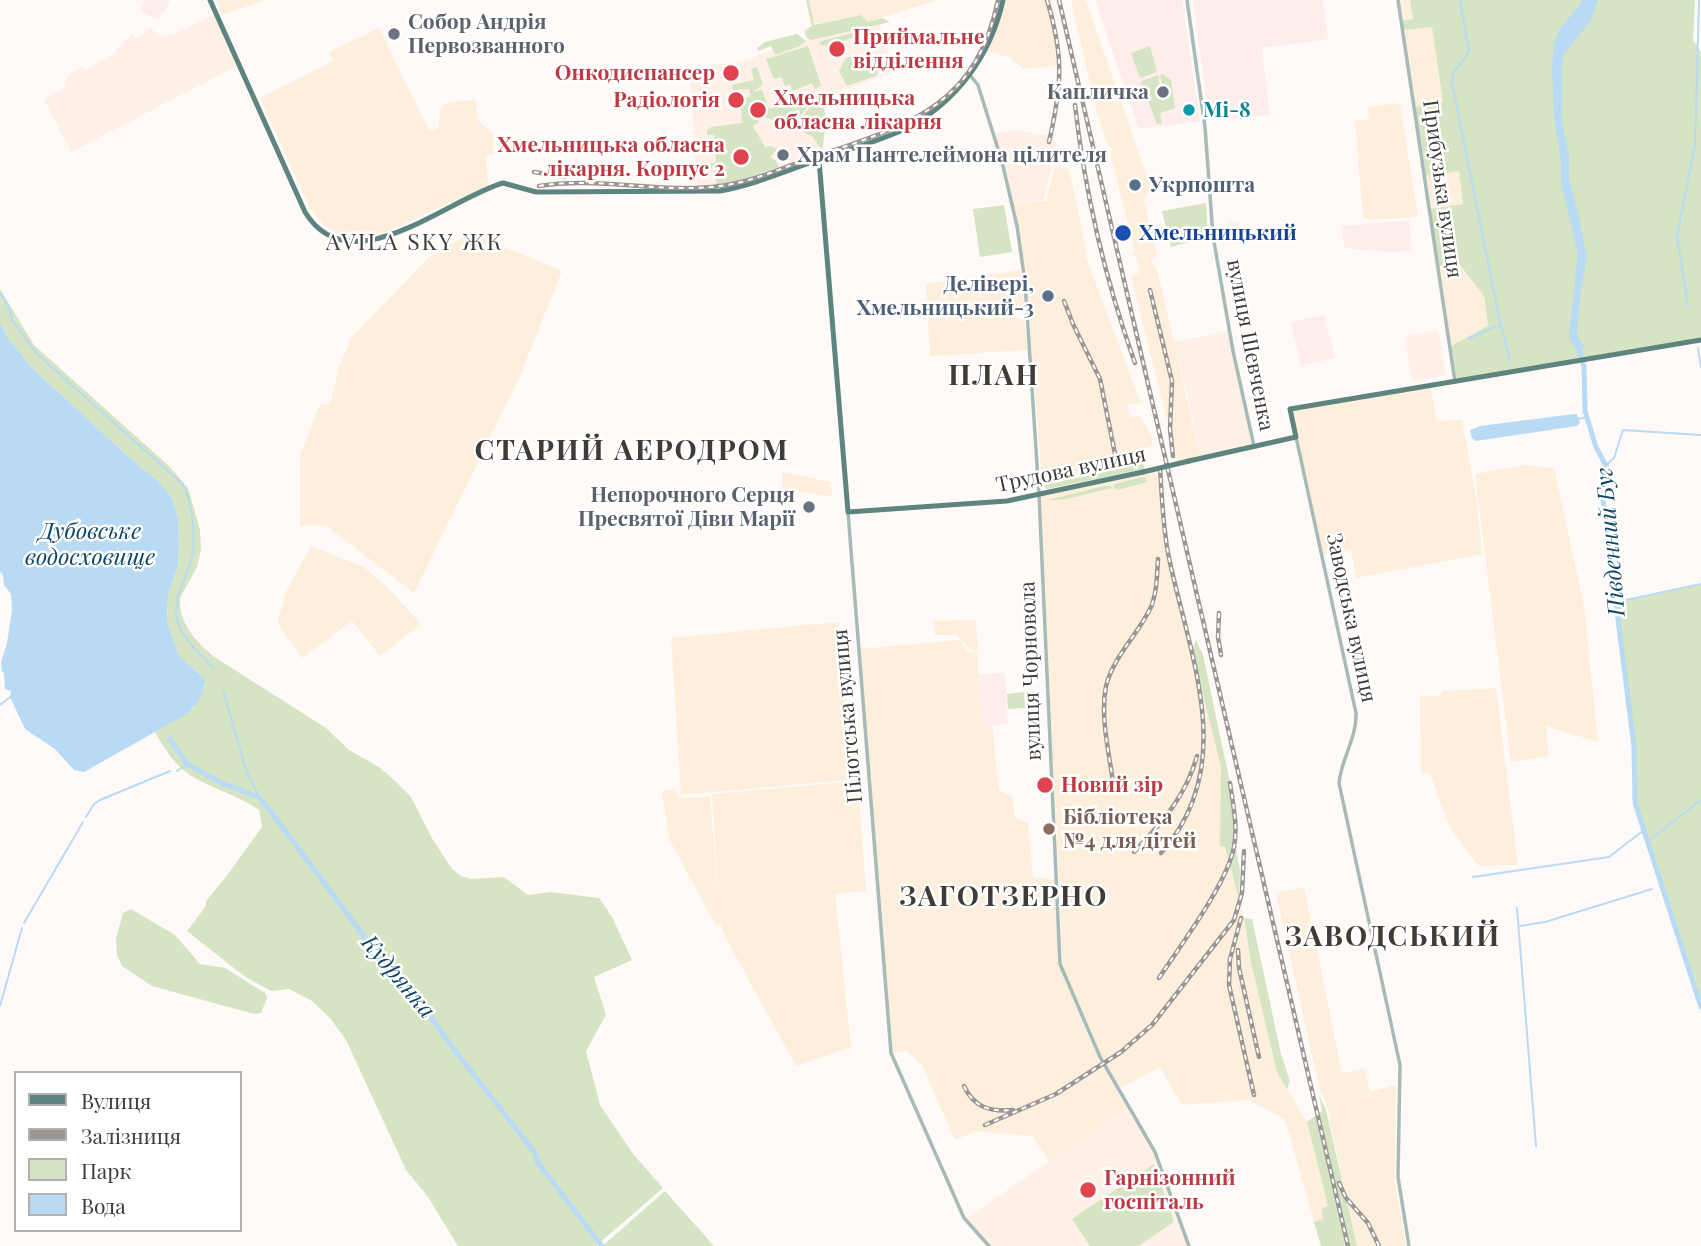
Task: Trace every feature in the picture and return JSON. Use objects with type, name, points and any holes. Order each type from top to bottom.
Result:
[{"type":"main road","points":[[209,0],[310,221],[320,232],[344,242],[366,242],[424,220],[503,183],[536,192],[720,191],[819,160],[906,128],[932,113],[970,75],[981,58],[995,30],[1003,0]]},
{"type":"main road","name":"Пілотська вулиця","points":[[819,160],[848,512]]},
{"type":"main road","points":[[1455,382],[1701,340]]},
{"type":"main road","name":"Заводська вулиця","points":[[1296,437],[1290,410],[1455,382]]},
{"type":"main road","name":"Трудова вулиця","points":[[848,512],[989,503],[1039,495],[1296,437]]},
{"type":"street","name":"вулиця Шевченка","points":[[1187,0],[1205,127],[1215,249],[1233,351],[1254,446]]},
{"type":"street","name":"Прибузька вулиця","points":[[1398,0],[1455,382]]},
{"type":"street","name":"вулиця Чорновола","points":[[970,75],[978,85],[1002,162],[1025,282],[1039,495],[1061,969],[1100,1057],[1155,1152],[1189,1246]]},
{"type":"street","name":"Заводська вулиця","points":[[1296,437],[1356,713],[1356,725],[1339,783],[1400,1065],[1398,1177],[1409,1246]]},
{"type":"street","name":"Пілотська вулиця","points":[[848,512],[891,1053],[964,1218],[989,1246]]},
{"type":"shaded area","points":[[144,0],[170,0],[165,11],[160,13],[161,17],[156,19],[141,11]]},
{"type":"shaded area","points":[[216,0],[266,0],[222,15]]},
{"type":"shaded area","points":[[806,0],[937,0],[868,22],[861,15],[811,25]]},
{"type":"shaded area","points":[[1004,0],[1052,0],[1056,66],[1023,69],[1011,58],[987,51]]},
{"type":"shaded area","points":[[1071,0],[1086,0],[1150,186],[1144,201],[1157,255],[1151,260],[1153,266],[1156,266],[1200,457],[1179,462],[1171,436],[1131,276],[1140,274],[1136,256],[1132,253],[1135,252],[1110,153],[1111,147],[1107,143],[1096,109]]},
{"type":"shaded area","points":[[1095,0],[1182,0],[1200,121],[1139,129]]},
{"type":"shaded area","points":[[1193,0],[1323,0],[1328,39],[1262,48],[1270,115],[1220,120],[1209,117]]},
{"type":"shaded area","points":[[1399,0],[1410,0],[1413,20],[1402,21]]},
{"type":"shaded area","points":[[214,15],[237,66],[71,152],[44,100],[64,88],[67,76],[82,67],[85,71],[114,53],[132,34],[138,39],[150,27],[160,37],[174,34]]},
{"type":"shaded area","name":"Хмельницька обласна лікарня","points":[[879,23],[895,72],[821,98],[825,122],[823,145],[819,154],[736,181],[697,187],[690,77],[716,63],[732,64],[783,44]]},
{"type":"shaded area","points":[[1432,26],[1443,102],[1415,107],[1404,30]]},
{"type":"shaded area","points":[[379,28],[429,131],[438,129],[442,106],[450,102],[476,100],[477,119],[493,134],[494,154],[486,155],[488,185],[386,232],[366,236],[338,234],[322,223],[310,208],[260,98],[333,61],[329,52]]},
{"type":"shaded area","points":[[1400,103],[1418,217],[1370,220],[1363,217],[1355,121],[1369,119],[1368,107]]},
{"type":"shaded area","points":[[1017,130],[1051,136],[1057,144],[1044,200],[1013,203],[994,133]]},
{"type":"shaded area","points":[[1055,167],[1069,169],[1087,252],[1085,255],[1141,403],[1127,404],[1130,417],[1140,416],[1151,435],[1153,446],[1138,450],[1140,460],[1042,483],[1025,265],[1013,203],[1046,201]]},
{"type":"shaded area","points":[[1459,171],[1463,204],[1430,209],[1426,176]]},
{"type":"shaded area","points":[[1409,220],[1411,250],[1395,252],[1344,248],[1342,226]]},
{"type":"shaded area","points":[[1227,221],[1239,221],[1239,244],[1228,244]]},
{"type":"shaded area","points":[[471,233],[562,271],[519,378],[414,593],[325,525],[300,526],[300,456],[320,404],[330,404],[339,367],[352,337],[429,257]]},
{"type":"shaded area","points":[[1458,264],[1484,296],[1488,326],[1451,346],[1439,266]]},
{"type":"shaded area","points":[[1021,270],[1024,305],[1016,312],[1016,317],[1025,321],[1027,350],[930,356],[926,284]]},
{"type":"shaded area","points":[[1324,315],[1335,358],[1301,366],[1291,322]]},
{"type":"shaded area","points":[[1228,331],[1252,445],[1200,457],[1174,342]]},
{"type":"shaded area","points":[[1436,331],[1439,333],[1446,375],[1412,381],[1405,339],[1407,336]]},
{"type":"shaded area","points":[[1430,386],[1437,421],[1462,420],[1477,502],[1482,554],[1356,578],[1351,549],[1322,554],[1290,409]]},
{"type":"shaded area","points":[[1525,465],[1554,468],[1584,606],[1598,742],[1546,726],[1549,756],[1511,762],[1475,474]]},
{"type":"shaded area","points":[[1155,470],[1163,502],[1168,542],[1221,767],[1225,847],[1244,918],[1251,963],[1277,1072],[1307,1122],[1328,1206],[1323,1219],[1321,1246],[1285,1119],[1248,1100],[1182,1105],[1160,1067],[1118,1089],[1101,1057],[1063,969],[1040,496]]},
{"type":"shaded area","points":[[782,472],[830,482],[833,497],[783,489]]},
{"type":"shaded area","points":[[311,546],[364,567],[390,590],[421,624],[380,656],[352,621],[302,658],[279,626],[278,620],[286,592]]},
{"type":"shaded area","points":[[976,620],[978,650],[972,651],[956,635],[935,635],[933,621]]},
{"type":"shaded area","points":[[838,622],[845,713],[851,715],[858,779],[681,795],[671,638]]},
{"type":"shaded area","points":[[960,640],[969,653],[977,652],[981,725],[992,725],[999,790],[1013,797],[1015,817],[1028,823],[1033,877],[1054,880],[1060,969],[1098,1058],[1127,1109],[1050,1162],[1032,1136],[976,1131],[955,1140],[922,1065],[906,1051],[892,1053],[860,649]]},
{"type":"shaded area","points":[[1005,673],[1008,724],[981,726],[978,674]]},
{"type":"shaded area","points":[[1496,688],[1518,865],[1479,866],[1449,826],[1430,773],[1421,773],[1420,696],[1440,696],[1442,691]]},
{"type":"shaded area","points":[[858,781],[866,891],[835,894],[851,1047],[796,1066],[722,931],[721,921],[717,927],[669,839],[662,791],[674,789],[680,798],[710,796],[720,918],[712,794]]},
{"type":"shaded area","points":[[1304,887],[1342,1073],[1364,1068],[1370,1092],[1396,1085],[1395,1183],[1406,1246],[1357,1246],[1329,1118],[1331,1116],[1319,1087],[1276,893]]},
{"type":"shaded area","name":"Гарнізонний госпіталь","points":[[1127,1109],[1158,1159],[1188,1246],[991,1246],[966,1218]]},
{"type":"green space","points":[[806,0],[809,0],[814,25],[861,15],[868,22],[882,18],[890,22],[811,40],[804,31],[812,26]]},
{"type":"green space","points":[[1410,0],[1695,0],[1693,40],[1701,52],[1701,338],[1456,380],[1451,346],[1488,326],[1484,296],[1459,264],[1439,266],[1430,209],[1463,204],[1459,171],[1426,176],[1415,107],[1443,102],[1432,27],[1404,30],[1402,21],[1413,19]]},
{"type":"green space","points":[[856,32],[857,36],[843,41],[835,40],[839,44],[828,47],[819,44],[821,41]]},
{"type":"green space","points":[[797,34],[806,41],[775,55],[771,46],[759,51],[757,48],[765,42]]},
{"type":"green space","points":[[808,46],[821,85],[815,89],[812,83],[793,91],[790,84],[785,86],[781,77],[774,79],[766,59]]},
{"type":"green space","points":[[1150,46],[1157,72],[1140,78],[1131,53]]},
{"type":"green space","points":[[855,55],[861,63],[875,58],[878,73],[847,86],[839,71],[846,58]]},
{"type":"green space","points":[[757,67],[763,84],[753,92],[762,90],[769,109],[813,93],[815,98],[801,115],[795,129],[758,116],[759,122],[753,126],[765,147],[771,146],[777,150],[770,157],[779,167],[717,186],[714,170],[708,167],[716,162],[714,135],[707,135],[707,130],[711,127],[742,123],[741,105],[737,105],[737,98],[750,97],[750,89],[733,90],[732,85],[754,80],[751,69]]},
{"type":"green space","points":[[1163,74],[1171,80],[1175,108],[1160,113],[1162,123],[1157,124],[1141,83],[1158,75],[1161,96],[1165,97],[1160,75]]},
{"type":"green space","points":[[822,99],[826,119],[823,122],[808,122],[807,128],[823,133],[825,131],[822,151],[813,137],[797,129],[810,107]]},
{"type":"green space","points":[[1206,203],[1208,237],[1171,247],[1162,211]]},
{"type":"green space","points":[[1004,205],[1012,252],[980,257],[973,209]]},
{"type":"green space","points":[[0,289],[34,345],[169,466],[188,488],[200,530],[201,550],[197,567],[180,598],[180,607],[185,624],[200,644],[213,656],[326,728],[349,750],[379,767],[393,779],[411,797],[433,840],[452,869],[461,876],[471,879],[504,877],[528,895],[551,892],[599,898],[612,917],[632,960],[594,977],[606,1015],[586,1051],[600,1105],[634,1155],[663,1188],[596,1246],[458,1246],[428,1197],[406,1170],[346,1040],[330,1018],[312,1001],[289,989],[271,991],[244,976],[187,931],[206,906],[206,901],[262,827],[259,810],[198,780],[179,767],[155,732],[193,709],[205,686],[202,676],[179,656],[167,622],[168,595],[178,565],[178,517],[171,496],[158,481],[33,369],[8,338],[0,323]]},
{"type":"green space","points":[[1142,462],[1145,469],[1047,489],[1043,485],[1108,471]]},
{"type":"green space","points":[[1146,478],[1147,482],[1118,490],[1113,488],[1115,484]]},
{"type":"green space","points":[[1104,486],[1112,488],[1062,500],[1048,500]]},
{"type":"green space","points":[[1701,584],[1701,1007],[1635,803],[1634,747],[1616,602]]},
{"type":"green space","points":[[1196,640],[1203,655],[1230,783],[1240,871],[1239,899],[1225,847],[1220,846],[1221,767],[1192,650]]},
{"type":"green space","points":[[1024,692],[1025,708],[1008,709],[1007,694]]},
{"type":"green space","points":[[131,909],[175,935],[200,964],[225,968],[265,993],[267,998],[261,1013],[254,1014],[152,986],[122,966],[117,955],[116,939],[123,913]]},
{"type":"green space","points":[[1244,918],[1252,919],[1281,1054],[1290,1081],[1287,1089],[1277,1072],[1251,963]]},
{"type":"green space","points":[[1319,1095],[1326,1110],[1357,1246],[1321,1246],[1314,1222],[1323,1219],[1322,1208],[1328,1206],[1307,1122],[1322,1111]]},
{"type":"green space","points":[[1154,1164],[1174,1222],[1138,1246],[1090,1246],[1072,1219]]},
{"type":"green space","points":[[665,1191],[714,1246],[602,1246],[607,1242]]},
{"type":"water","points":[[1581,0],[1598,0],[1590,22],[1563,55],[1562,68],[1562,122],[1569,155],[1569,179],[1587,258],[1577,332],[1585,347],[1578,351],[1571,342],[1569,333],[1578,254],[1561,182],[1561,162],[1554,118],[1552,64],[1555,40]]},
{"type":"water","name":"Дубовське водосховище","points":[[0,323],[8,338],[33,369],[158,481],[171,496],[178,517],[178,565],[168,595],[167,622],[179,656],[204,678],[203,693],[187,714],[84,772],[74,770],[55,749],[25,729],[10,697],[11,691],[5,689],[1,662],[12,610],[11,594],[4,585],[0,572]]},
{"type":"water","points":[[1577,414],[1580,423],[1577,426],[1476,441],[1470,430],[1480,426]]},
{"type":"waterway","points":[[1460,0],[1469,52],[1453,74],[1452,83],[1510,361]]},
{"type":"waterway","points":[[1688,306],[1677,236],[1695,145],[1699,0]]},
{"type":"waterway","points":[[0,293],[8,305],[12,320],[37,354],[176,477],[185,488],[192,516],[194,544],[176,614],[184,636],[214,669]]},
{"type":"waterway","points":[[1469,338],[1500,325]]},
{"type":"waterway","name":"Південний Буг","points":[[1578,346],[1584,366],[1585,411],[1596,447],[1607,468],[1603,500],[1634,747],[1635,803],[1701,1007]]},
{"type":"waterway","points":[[1698,348],[1701,367]]},
{"type":"waterway","points":[[1578,419],[1587,417]]},
{"type":"waterway","points":[[1606,465],[1614,458],[1623,430],[1701,435]]},
{"type":"waterway","points":[[1616,602],[1701,584]]},
{"type":"waterway","points":[[223,690],[246,770],[259,797]]},
{"type":"waterway","points":[[0,705],[10,697]]},
{"type":"waterway","name":"Кудрянка","points":[[170,739],[187,764],[222,783],[259,797],[381,959],[398,972],[602,1246]]},
{"type":"waterway","points":[[177,771],[187,764]]},
{"type":"waterway","points":[[86,817],[100,800],[170,771]]},
{"type":"waterway","points":[[1656,835],[1701,800]]},
{"type":"waterway","points":[[24,923],[83,822]]},
{"type":"waterway","points":[[1473,877],[1609,857],[1644,830]]},
{"type":"waterway","points":[[1648,840],[1654,837]]},
{"type":"waterway","points":[[1520,926],[1545,922],[1652,889]]},
{"type":"waterway","points":[[1517,908],[1536,1146]]},
{"type":"waterway","points":[[0,1006],[22,928]]},
{"type":"railway","points":[[539,186],[561,183],[675,188],[720,186],[757,177],[881,134],[933,106],[955,88],[973,65],[988,36],[998,0]]},
{"type":"railway","points":[[1047,0],[1059,55],[1059,87],[1049,142]]},
{"type":"railway","points":[[1059,0],[1348,1246]]},
{"type":"railway","points":[[1075,105],[1084,171],[1098,236],[1114,300],[1135,363]]},
{"type":"railway","points":[[534,172],[565,177]]},
{"type":"railway","points":[[1150,290],[1172,381],[1170,429],[1173,456]]},
{"type":"railway","points":[[1064,301],[1100,379],[1116,459]]},
{"type":"railway","points":[[1160,468],[1167,547],[1196,672],[1202,710],[1203,748],[1198,784],[1185,819],[1161,853]]},
{"type":"railway","points":[[1113,782],[1105,722],[1106,686],[1120,655],[1151,607],[1156,589],[1158,559]]},
{"type":"railway","points":[[1219,613],[1218,637],[1221,655]]},
{"type":"railway","points":[[1134,852],[1180,796],[1197,756]]},
{"type":"railway","points":[[1159,978],[1202,914],[1230,862],[1235,832],[1230,783]]},
{"type":"railway","points":[[985,1125],[1056,1094],[1121,1052],[1152,1025],[1234,920],[1242,893],[1244,851]]},
{"type":"railway","points":[[1241,918],[1230,959],[1229,985],[1254,1095]]},
{"type":"railway","points":[[1238,950],[1239,968],[1259,1057]]},
{"type":"railway","points":[[964,1086],[973,1099],[984,1107],[1013,1110]]},
{"type":"railway","points":[[1339,1183],[1346,1198],[1368,1223],[1379,1246]]},
{"type":"place","name":"Собор Андрія Первозванного","points":[[394,34]]},
{"type":"place","name":"Приймальне відділення","points":[[837,49]]},
{"type":"place","name":"Онкодиспансер","points":[[731,73]]},
{"type":"place","name":"Капличка","points":[[1163,92]]},
{"type":"place","name":"Радіологія","points":[[736,100]]},
{"type":"place","name":"Хмельницька обласна лікарня","points":[[758,110]]},
{"type":"place","name":"Mi-8","points":[[1189,110]]},
{"type":"place","name":"Храм Пантелеймона цілителя","points":[[783,155]]},
{"type":"place","name":"Хмельницька обласна лікарня. Корпус 2","points":[[741,157]]},
{"type":"place","name":"Укрпошта","points":[[1135,185]]},
{"type":"place","name":"Хмельницький","points":[[1123,233]]},
{"type":"place","name":"Делівері, Хмельницький-3","points":[[1048,296]]},
{"type":"place","name":"Непорочного Серця Пресвятої Діви Марії","points":[[809,507]]},
{"type":"place","name":"Новий зір","points":[[1045,785]]},
{"type":"place","name":"Бібліотека №4 для дітей","points":[[1049,829]]},
{"type":"place","name":"Гарнізонний госпіталь","points":[[1088,1190]]},
{"type":"district","name":"AVILA SKY ЖК","points":[[415,243]]},
{"type":"district","name":"ПЛАН","points":[[994,376]]},
{"type":"district","name":"СТАРИЙ АЕРОДРОМ","points":[[632,451]]},
{"type":"district","name":"ЗАГОТЗЕРНО","points":[[1004,897]]},
{"type":"district","name":"ЗАВОДСЬКИЙ","points":[[1393,937]]}]
